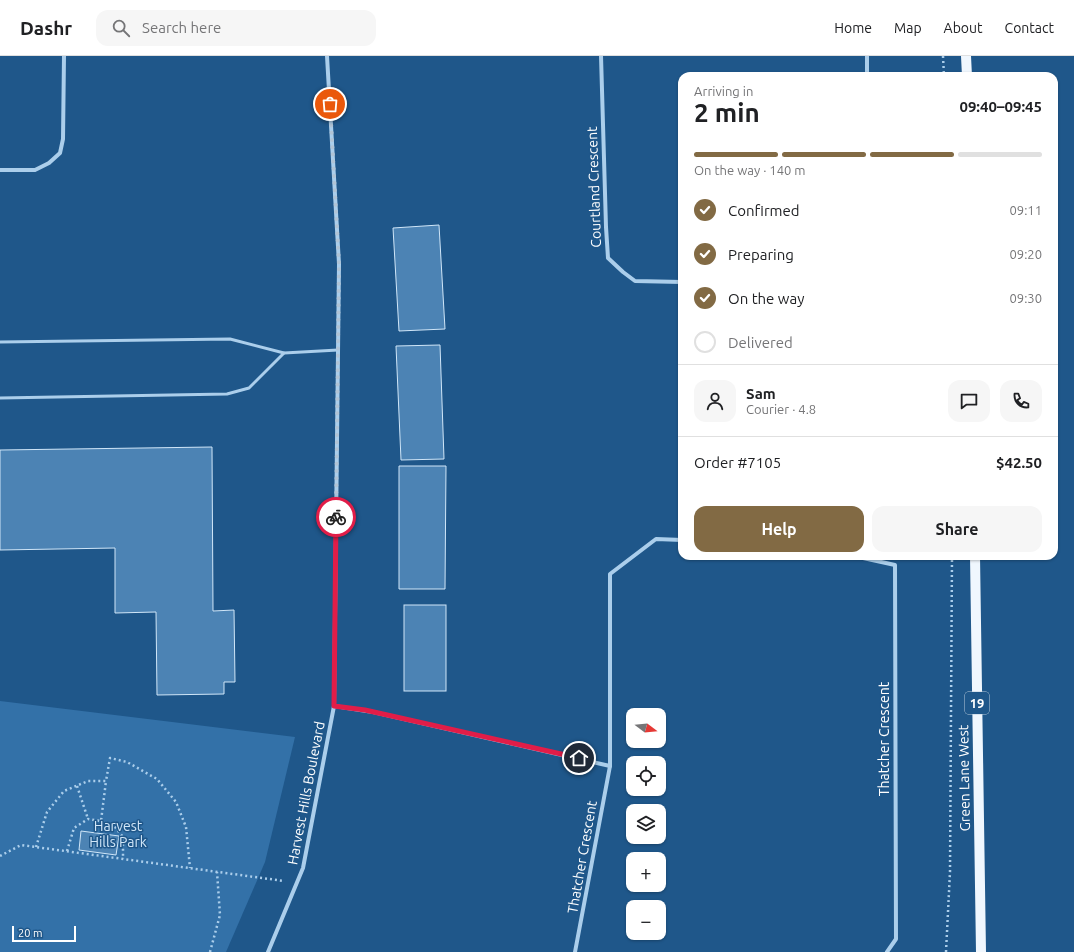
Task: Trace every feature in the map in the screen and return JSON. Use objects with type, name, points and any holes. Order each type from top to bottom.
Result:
[{"type":"main road","points":[[966,56],[967,72]]},
{"type":"main road","name":"Green Lane West","points":[[975,560],[981,952]]},
{"type":"street","points":[[0,170],[35,170],[49,163],[60,153],[64,139],[64,56]]},
{"type":"street","name":"Harvest Hills Boulevard","points":[[268,952],[303,868],[334,706],[339,264],[327,56]]},
{"type":"street","name":"Courtland Crescent","points":[[601,56],[608,258],[622,272],[635,281],[678,282]]},
{"type":"street","points":[[867,56],[867,72]]},
{"type":"street","name":"Thatcher Crescent","points":[[575,952],[610,766],[610,574],[656,539],[678,540]]},
{"type":"street","name":"Thatcher Crescent","points":[[872,560],[895,565],[896,939],[887,952]]},
{"type":"street","points":[[334,706],[365,710],[610,766]]},
{"type":"lane","points":[[0,342],[230,339],[284,353],[338,350]]},
{"type":"lane","points":[[0,398],[227,394],[249,388],[284,353]]},
{"type":"path","points":[[943,56],[944,72]]},
{"type":"path","points":[[946,952],[950,872],[952,560]]},
{"type":"path","points":[[101,821],[110,758],[127,762],[157,779],[176,802],[186,827],[190,868]]},
{"type":"path","points":[[36,847],[46,812],[64,791],[88,781],[106,781]]},
{"type":"path","points":[[77,786],[88,819]]},
{"type":"path","points":[[67,851],[74,828],[88,819],[101,821],[114,826],[123,837],[123,859]]},
{"type":"path","points":[[0,856],[21,845],[297,882]]},
{"type":"path","points":[[210,952],[220,915],[217,872]]},
{"type":"green space","name":"Harvest Hills Park","points":[[0,701],[295,737],[265,862],[226,952],[0,952]]},
{"type":"building","points":[[439,225],[445,329],[399,331],[393,228]]},
{"type":"building","points":[[440,345],[444,459],[401,460],[396,346]]},
{"type":"building","points":[[212,447],[213,611],[234,610],[235,682],[224,682],[224,694],[157,695],[156,612],[115,613],[115,548],[0,550],[0,450]]},
{"type":"building","points":[[399,466],[446,466],[445,589],[399,589]]},
{"type":"building","points":[[404,605],[446,605],[446,691],[404,691]]},
{"type":"building","points":[[81,831],[119,836],[116,855],[79,850]]},
{"type":"way so far","points":[[330,104],[339,264],[336,517]]},
{"type":"route","points":[[336,517],[334,706],[365,710],[579,758]]}]
